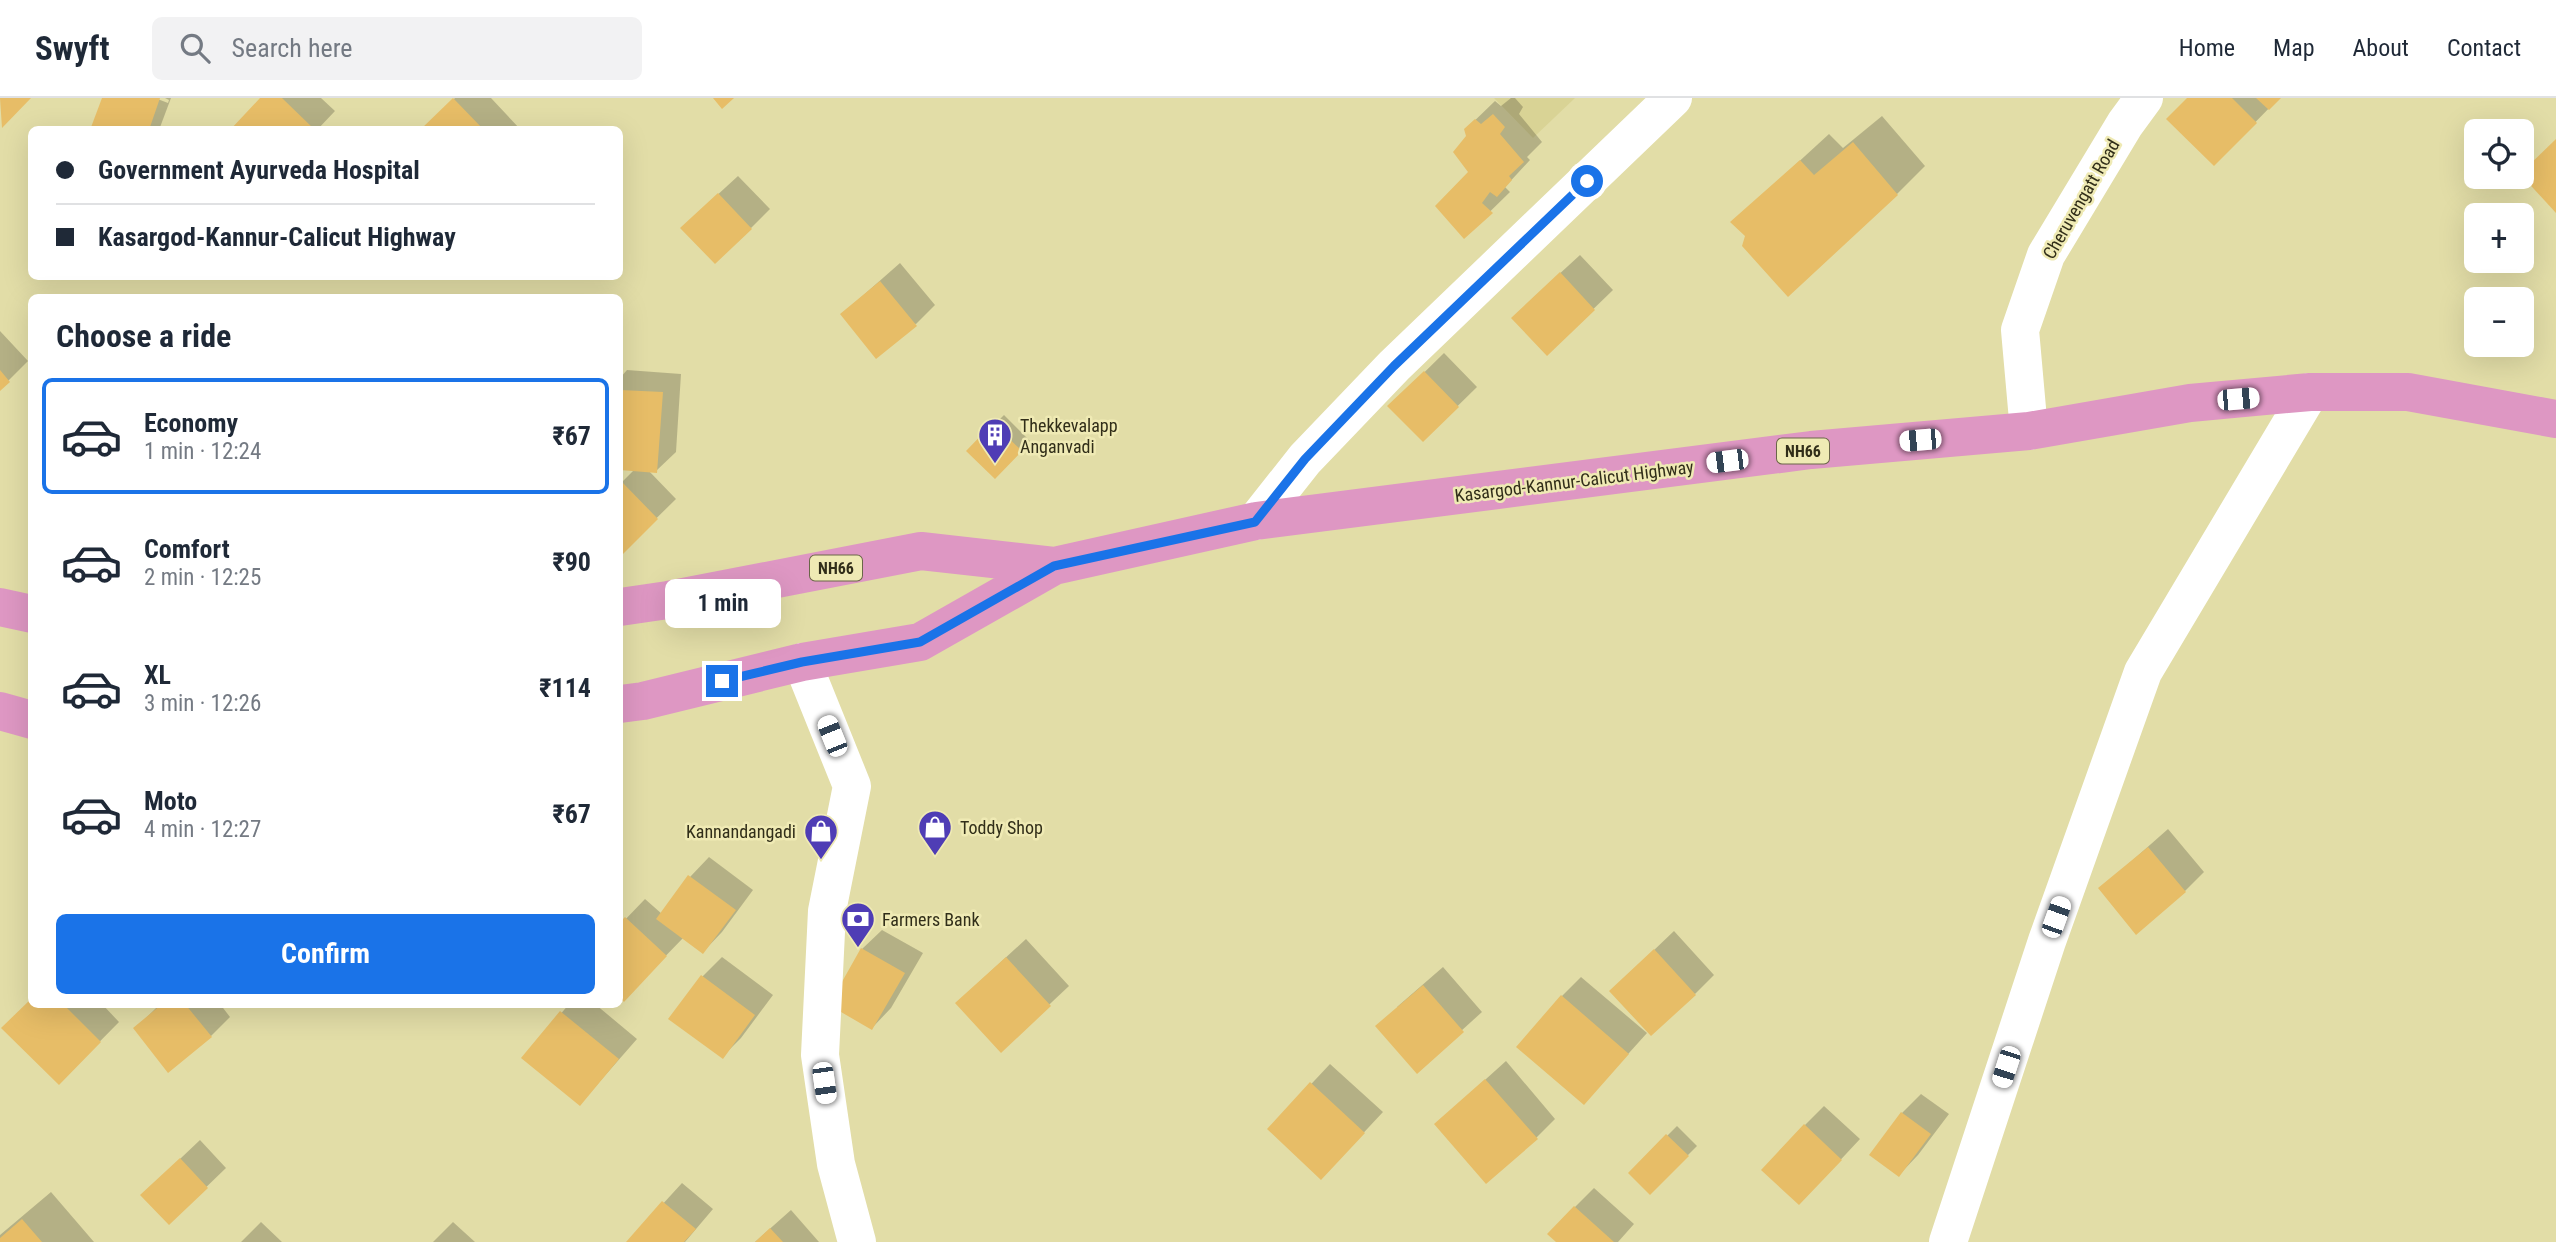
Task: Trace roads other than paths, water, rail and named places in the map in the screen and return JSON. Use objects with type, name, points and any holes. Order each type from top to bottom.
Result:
[{"type":"highway","name":"Kasargod-Kannur-Calicut Highway","points":[[623,704],[802,662],[920,642],[1054,566],[1255,522],[1811,450],[2029,431],[2190,403],[2310,392],[2409,392],[2556,419]]},
{"type":"highway","name":"Kasargod-Kannur-Calicut Highway","points":[[623,607],[921,551],[1054,566]]},
{"type":"highway","points":[[0,607],[28,613]]},
{"type":"highway","points":[[0,711],[28,719]]},
{"type":"street","points":[[1255,522],[1305,459],[1394,366],[1673,98]]},
{"type":"street","name":"Cheruvengatt Road","points":[[2029,431],[2020,330],[2046,255],[2125,124],[2144,98]]},
{"type":"street","points":[[1948,1242],[2047,941],[2143,672],[2310,392]]},
{"type":"street","points":[[802,662],[852,786],[827,911],[820,1055],[836,1164],[857,1242]]},
{"type":"place","name":"Thekkevalapp Anganvadi","points":[[995,465]]},
{"type":"place","name":"Toddy Shop","points":[[935,857]]},
{"type":"place","name":"Kannandangadi","points":[[821,861]]},
{"type":"place","name":"Farmers Bank","points":[[858,949]]}]
